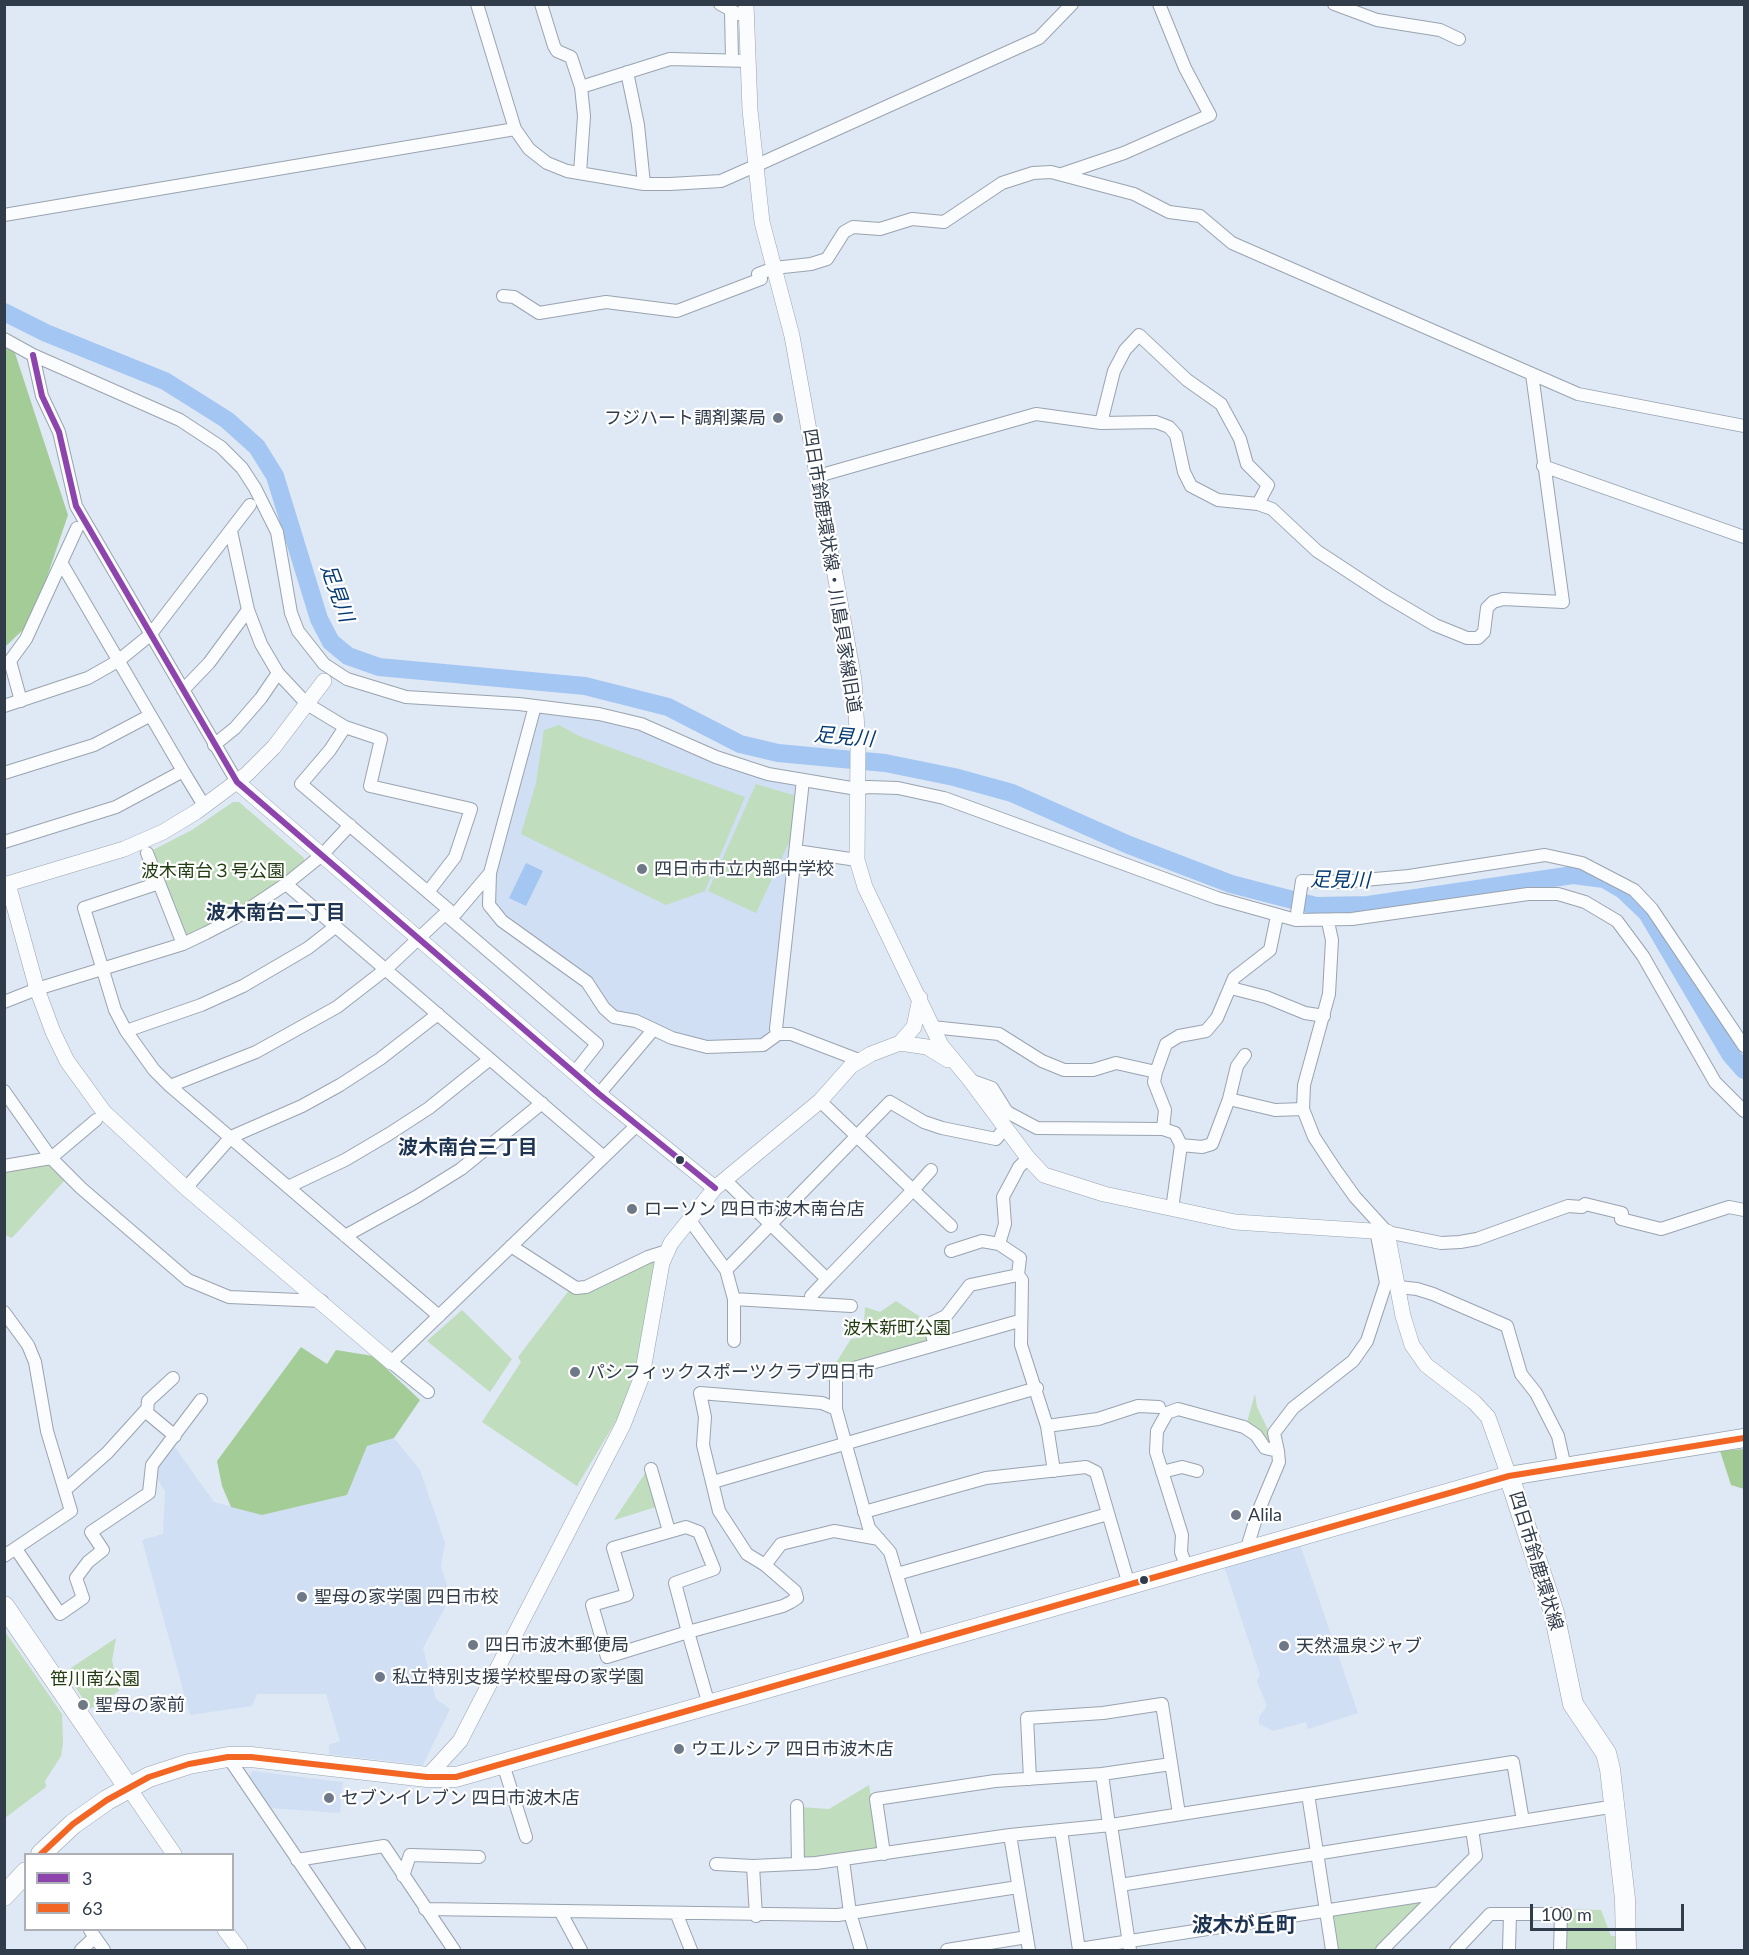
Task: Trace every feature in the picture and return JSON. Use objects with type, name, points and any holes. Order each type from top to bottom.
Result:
[{"type":"main road","points":[[1509,1476],[1744,1438]]},
{"type":"main road","name":"四日市鈴鹿環状線","points":[[42,1853],[74,1824],[128,1787],[149,1777],[189,1764],[228,1757],[306,1762],[428,1777],[456,1777],[1509,1476],[1554,1613],[1573,1704],[1606,1753],[1616,1806],[1626,1918],[1626,1950]]},
{"type":"main road","points":[[4,1606],[128,1787]]},
{"type":"main road","points":[[4,1896],[24,1874]]},
{"type":"street","points":[[477,4],[515,129],[523,143],[538,158],[555,166],[580,173],[644,184],[712,183],[754,166],[1039,39],[1072,4]]},
{"type":"street","points":[[1061,174],[1124,153],[1210,115],[1185,68],[1159,4]]},
{"type":"street","points":[[1334,4],[1377,20],[1440,30],[1459,39]]},
{"type":"street","points":[[540,5],[554,46],[557,51],[571,57],[581,87],[584,116],[580,173]]},
{"type":"street","points":[[732,60],[726,8],[746,12]]},
{"type":"street","name":"四日市鈴鹿環状線・川島貝家線旧道","points":[[746,12],[754,166],[762,222],[792,336],[854,680],[858,748],[857,861],[865,887],[941,1045],[1003,1120],[1028,1158],[1044,1175],[1104,1194],[1235,1222],[1382,1231]]},
{"type":"street","points":[[581,87],[670,58],[748,61]]},
{"type":"street","points":[[627,72],[638,125],[644,184]]},
{"type":"street","points":[[4,215],[515,129]]},
{"type":"street","points":[[503,296],[514,297],[539,313],[606,302],[677,311],[760,277],[774,268],[811,264],[827,259],[844,232],[853,227],[880,229],[912,219],[941,223],[1002,183],[1033,173],[1061,174],[1134,194],[1169,212],[1200,216],[1232,243],[1578,394],[1744,426]]},
{"type":"street","points":[[1101,423],[1114,371],[1125,350],[1140,336],[1187,380],[1221,404],[1240,439],[1247,464],[1268,485],[1258,504]]},
{"type":"street","points":[[4,339],[33,355],[180,420],[221,447],[242,468],[260,495],[277,532],[291,613],[298,631],[324,664],[347,679],[406,697],[535,706],[599,714],[641,724],[716,757],[768,774],[858,787],[898,788],[944,798],[1208,894],[1277,916],[1328,922],[1528,894],[1558,894],[1586,902],[1617,921],[1643,956],[1715,1082],[1744,1111]]},
{"type":"street","points":[[33,355],[42,396],[59,432],[76,506],[237,782],[599,1094],[637,1125],[720,1184],[771,1224],[827,1279]]},
{"type":"street","points":[[818,476],[1036,414],[1101,423],[1156,422],[1169,427],[1176,435],[1184,472],[1191,486],[1218,500],[1258,504],[1272,509],[1317,551],[1384,595],[1435,626],[1467,638],[1478,638],[1484,632],[1487,608],[1493,602],[1503,599],[1563,602],[1532,374]]},
{"type":"street","points":[[1543,466],[1744,537]]},
{"type":"street","points":[[4,706],[88,678],[118,661],[150,634],[250,505]]},
{"type":"street","points":[[21,701],[10,661],[26,639],[77,528]]},
{"type":"street","points":[[231,531],[248,610],[261,644],[278,673],[307,704],[345,727],[381,739],[370,786],[471,809],[455,857],[428,892]]},
{"type":"street","points":[[62,564],[149,716],[200,799]]},
{"type":"street","points":[[183,690],[209,663],[248,610]]},
{"type":"street","points":[[214,745],[235,728],[261,698],[278,673]]},
{"type":"street","points":[[324,681],[274,747],[237,782],[196,812],[141,841],[109,854],[6,880],[37,989],[67,1060],[104,1112],[186,1188],[428,1392]]},
{"type":"street","points":[[535,706],[490,873],[489,905],[502,921],[587,982],[604,1008],[614,1017],[636,1021],[672,1038],[706,1047],[763,1045],[778,1034],[791,1034],[859,1060]]},
{"type":"street","points":[[4,773],[94,745],[149,716]]},
{"type":"street","points":[[345,727],[330,750],[301,784],[449,910],[597,1044],[575,1072]]},
{"type":"street","points":[[4,842],[116,807],[183,771]]},
{"type":"street","points":[[778,1034],[776,1029],[803,780]]},
{"type":"street","points":[[4,1002],[37,989],[183,944],[235,918],[286,885],[322,855],[350,825]]},
{"type":"street","points":[[796,851],[857,861]]},
{"type":"street","points":[[147,853],[183,944]]},
{"type":"street","points":[[1297,919],[1302,881],[1341,882],[1409,876],[1545,855],[1582,863],[1634,890],[1652,909],[1744,1046]]},
{"type":"street","points":[[170,1086],[234,1062],[284,1039],[337,1006],[386,969],[450,913],[490,873]]},
{"type":"street","points":[[159,883],[84,908],[108,993],[126,1032],[170,1086],[439,1316]]},
{"type":"street","points":[[286,885],[604,1157]]},
{"type":"street","points":[[1163,1129],[1165,1110],[1154,1082],[1166,1044],[1179,1035],[1206,1031],[1217,1018],[1234,978],[1240,971],[1270,950],[1277,916]]},
{"type":"street","points":[[1328,922],[1332,940],[1332,968],[1324,1017],[1304,1085],[1303,1109],[1314,1137],[1329,1161],[1382,1231],[1399,1287],[1408,1334],[1417,1353],[1426,1365],[1474,1402],[1488,1417],[1509,1476]]},
{"type":"street","points":[[126,1032],[170,1018],[243,986],[308,948],[335,927]]},
{"type":"street","points":[[1231,987],[1266,997],[1305,1013],[1324,1017]]},
{"type":"street","points":[[428,1777],[460,1741],[633,1405],[647,1353],[662,1263],[667,1251],[689,1219],[720,1184],[820,1101],[859,1060],[900,1043],[914,1027],[920,998]]},
{"type":"street","points":[[186,1188],[231,1137],[302,1106],[340,1085],[380,1059],[438,1014]]},
{"type":"street","points":[[932,1027],[999,1034],[1053,1067],[1064,1070],[1093,1070],[1116,1063],[1156,1072]]},
{"type":"street","points":[[599,1094],[653,1030]]},
{"type":"street","points":[[900,1043],[927,1047],[958,1067]]},
{"type":"street","points":[[1181,1145],[1202,1147],[1212,1144],[1229,1099],[1237,1066],[1245,1055]]},
{"type":"street","points":[[288,1187],[345,1160],[389,1134],[429,1108],[490,1059]]},
{"type":"street","points":[[4,1091],[51,1158],[116,1219],[188,1280],[229,1297],[322,1301]]},
{"type":"street","points":[[1229,1099],[1275,1110],[1303,1109]]},
{"type":"street","points":[[820,1101],[951,1226]]},
{"type":"street","points":[[726,1270],[890,1102],[924,1122],[996,1139],[1003,1120],[1045,1130],[1163,1129],[1178,1136],[1181,1145],[1172,1209]]},
{"type":"street","points":[[345,1236],[416,1197],[461,1168],[542,1103]]},
{"type":"street","points":[[4,1166],[51,1158],[96,1120]]},
{"type":"street","points":[[391,1362],[637,1125]]},
{"type":"street","points":[[999,1244],[1005,1224],[1003,1197],[1019,1167],[1028,1158]]},
{"type":"street","points":[[811,1296],[931,1170]]},
{"type":"street","points":[[1382,1231],[1441,1243],[1460,1242],[1478,1239],[1568,1206],[1582,1207],[1586,1204],[1623,1213],[1621,1219],[1661,1229],[1729,1207],[1744,1210]]},
{"type":"street","points":[[689,1219],[726,1270],[734,1299],[734,1341]]},
{"type":"street","points":[[1246,1551],[1258,1512],[1280,1462],[1274,1433],[1293,1408],[1353,1361],[1366,1341],[1386,1283],[1382,1231]]},
{"type":"street","points":[[951,1251],[982,1241],[999,1244],[1020,1258],[1018,1275],[1022,1280],[1019,1321],[1021,1345],[1037,1388],[1047,1426],[1054,1471]]},
{"type":"street","points":[[512,1246],[576,1288],[586,1287],[648,1257],[667,1251]]},
{"type":"street","points":[[935,1345],[929,1324],[946,1316],[970,1285],[1018,1275]]},
{"type":"street","points":[[1399,1287],[1418,1289],[1433,1294],[1507,1326],[1521,1374],[1536,1394],[1558,1436],[1565,1467]]},
{"type":"street","points":[[734,1299],[851,1306]]},
{"type":"street","points":[[4,1312],[28,1346],[35,1362],[47,1431],[71,1511],[4,1556]]},
{"type":"street","points":[[918,1646],[890,1552],[869,1528],[864,1512],[836,1409],[836,1377],[840,1372],[1019,1321]]},
{"type":"street","points":[[147,1412],[148,1401],[173,1378]]},
{"type":"street","points":[[713,1482],[1037,1388]]},
{"type":"street","points":[[709,1705],[688,1632],[675,1583],[714,1569],[699,1532],[686,1527],[613,1548],[627,1595],[592,1605],[607,1657],[688,1632],[783,1606],[797,1598],[795,1591],[765,1565],[747,1554],[719,1511],[703,1445],[705,1417],[700,1393],[822,1403],[836,1409]]},
{"type":"street","points":[[16,1549],[60,1614],[83,1598],[76,1578],[88,1562],[103,1550],[91,1532],[149,1492],[152,1465],[201,1400]]},
{"type":"street","points":[[1047,1426],[1098,1419],[1138,1406],[1159,1407]]},
{"type":"street","points":[[1187,1568],[1181,1552],[1182,1535],[1156,1452],[1156,1431],[1167,1413],[1178,1408],[1244,1427],[1256,1435],[1265,1448],[1278,1452]]},
{"type":"street","points":[[65,1490],[107,1453],[145,1411],[147,1412]]},
{"type":"street","points":[[147,1412],[175,1436]]},
{"type":"street","points":[[864,1512],[986,1478],[1086,1467],[1096,1472],[1129,1585]]},
{"type":"street","points":[[1162,1472],[1182,1467],[1197,1471]]},
{"type":"street","points":[[651,1469],[669,1531]]},
{"type":"street","points":[[897,1574],[1108,1514]]},
{"type":"street","points":[[765,1565],[781,1544],[834,1531],[879,1539]]},
{"type":"street","points":[[1030,1779],[1027,1718],[1103,1713],[1162,1704],[1179,1814]]},
{"type":"street","points":[[228,1757],[359,1950]]},
{"type":"street","points":[[716,1864],[753,1866],[843,1860],[1010,1835],[1110,1825],[1513,1762],[1523,1821]]},
{"type":"street","points":[[503,1764],[526,1837]]},
{"type":"street","points":[[884,1854],[876,1799],[995,1781],[1102,1774],[1171,1764]]},
{"type":"street","points":[[1102,1774],[1130,1946]]},
{"type":"street","points":[[128,1787],[173,1853]]},
{"type":"street","points":[[1308,1794],[1332,1950]]},
{"type":"street","points":[[797,1806],[798,1864]]},
{"type":"street","points":[[1120,1885],[1616,1806]]},
{"type":"street","points":[[1382,1950],[1476,1856],[1472,1829]]},
{"type":"street","points":[[1061,1830],[1079,1950],[1130,1946],[1439,1893]]},
{"type":"street","points":[[1010,1835],[1029,1950]]},
{"type":"street","points":[[297,1860],[384,1846],[454,1950]]},
{"type":"street","points":[[403,1875],[410,1855],[479,1857]]},
{"type":"street","points":[[843,1860],[850,1913],[861,1950]]},
{"type":"street","points":[[753,1866],[756,1916]]},
{"type":"street","points":[[425,1909],[756,1916],[850,1913],[1018,1887]]},
{"type":"street","points":[[560,1911],[581,1950]]},
{"type":"street","points":[[1456,1950],[1490,1914],[1561,1914],[1560,1950]]},
{"type":"street","points":[[1509,1950],[1510,1914]]},
{"type":"street","points":[[677,1915],[692,1950]]},
{"type":"street","points":[[226,1931],[240,1950]]},
{"type":"street","points":[[81,1950],[92,1933],[104,1950]]},
{"type":"street","points":[[947,1950],[1027,1938]]},
{"type":"shaded area","name":"四日市市立内部中学校","points":[[537,712],[614,720],[797,786],[771,1029],[762,1040],[707,1042],[674,1034],[620,1014],[560,957],[496,907],[492,896],[494,879]]},
{"type":"shaded area","name":"聖母の家学園 四日市校","points":[[394,1438],[420,1470],[445,1543],[441,1566],[449,1592],[444,1603],[446,1606],[423,1648],[436,1699],[450,1709],[423,1765],[329,1754],[329,1745],[340,1741],[326,1694],[257,1694],[252,1706],[190,1715],[142,1540],[163,1534],[165,1491],[155,1476],[155,1466],[174,1446],[214,1502],[262,1515],[347,1495],[367,1446]]},
{"type":"shaded area","points":[[1300,1544],[1358,1713],[1308,1729],[1306,1722],[1273,1731],[1259,1724],[1259,1717],[1267,1706],[1257,1681],[1260,1675],[1224,1566]]},
{"type":"shaded area","points":[[252,1771],[343,1782],[340,1813],[269,1808],[249,1778]]},
{"type":"green space","points":[[4,343],[14,350],[68,515],[32,621],[5,647]]},
{"type":"green space","points":[[559,725],[579,736],[745,797],[705,891],[666,905],[521,834],[536,783],[544,730]]},
{"type":"green space","points":[[756,784],[796,796],[792,836],[756,913],[708,891]]},
{"type":"green space","name":"波木南台３号公園","points":[[233,802],[239,802],[304,858],[305,863],[278,884],[189,936],[184,934],[149,852],[192,830]]},
{"type":"green space","points":[[51,1165],[65,1180],[12,1238],[5,1235],[4,1171]]},
{"type":"green space","name":"パシフィックスポーツクラブ四日市","points":[[656,1260],[640,1350],[623,1409],[577,1486],[482,1422],[521,1362],[518,1357],[570,1289]]},
{"type":"green space","name":"波木新町公園","points":[[896,1301],[925,1320],[928,1338],[926,1342],[836,1368],[834,1366],[851,1339],[863,1337],[865,1307],[880,1312]]},
{"type":"green space","points":[[462,1310],[512,1359],[490,1392],[427,1341]]},
{"type":"green space","points":[[301,1347],[327,1364],[336,1350],[373,1356],[420,1400],[394,1438],[367,1446],[347,1495],[262,1515],[231,1507],[222,1486],[217,1461]]},
{"type":"green space","points":[[1255,1394],[1257,1407],[1272,1438],[1266,1441],[1247,1422]]},
{"type":"green space","points":[[1744,1449],[1744,1489],[1731,1485],[1720,1451]]},
{"type":"green space","points":[[646,1472],[656,1507],[614,1520]]},
{"type":"green space","points":[[4,1630],[62,1714],[63,1743],[61,1756],[45,1781],[46,1787],[5,1818]]},
{"type":"green space","name":"笹川南公園","points":[[116,1638],[112,1660],[119,1691],[90,1709],[65,1672]]},
{"type":"green space","points":[[869,1785],[879,1847],[876,1850],[802,1859],[800,1807],[829,1809]]},
{"type":"green space","points":[[1417,1901],[1419,1906],[1374,1950],[1336,1950],[1331,1918],[1334,1914]]},
{"type":"green space","points":[[1566,1909],[1601,1910],[1611,1936],[1618,1936],[1618,1950],[1565,1950]]},
{"type":"water","points":[[526,863],[543,871],[526,906],[509,898]]},
{"type":"waterway","name":"足見川","points":[[4,312],[46,333],[165,381],[227,420],[257,447],[275,476],[319,619],[331,642],[348,656],[379,667],[585,686],[668,707],[740,744],[778,753],[885,763],[954,777],[1012,793],[1129,845],[1231,884],[1316,906],[1368,905],[1573,875],[1604,879],[1623,890],[1647,913],[1730,1054],[1744,1070]]},
{"type":"transit line","name":"3","points":[[33,355],[42,396],[59,432],[76,506],[237,782],[599,1094],[715,1188]]},
{"type":"transit line","name":"63","points":[[42,1853],[73,1824],[107,1800],[149,1777],[189,1764],[228,1757],[251,1757],[427,1777],[456,1777],[1509,1476],[1744,1438]]},
{"type":"place","name":"フジハート調剤薬局","points":[[778,418]]},
{"type":"place","name":"四日市市立内部中学校","points":[[642,869]]},
{"type":"place","name":"ローソン 四日市波木南台店","points":[[632,1209]]},
{"type":"place","name":"パシフィックスポーツクラブ四日市","points":[[575,1372]]},
{"type":"place","name":"Alila","points":[[1236,1515]]},
{"type":"place","name":"聖母の家学園 四日市校","points":[[302,1597]]},
{"type":"place","name":"四日市波木郵便局","points":[[473,1645]]},
{"type":"place","name":"天然温泉ジャブ","points":[[1284,1646]]},
{"type":"place","name":"私立特別支援学校聖母の家学園","points":[[380,1677]]},
{"type":"place","name":"聖母の家前","points":[[83,1705]]},
{"type":"place","name":"ウエルシア 四日市波木店","points":[[679,1749]]},
{"type":"place","name":"セブンイレブン 四日市波木店","points":[[329,1798]]},
{"type":"district","name":"波木南台二丁目","points":[[276,913]]},
{"type":"district","name":"波木南台三丁目","points":[[468,1148]]},
{"type":"district","name":"波木が丘町","points":[[1244,1925]]}]
